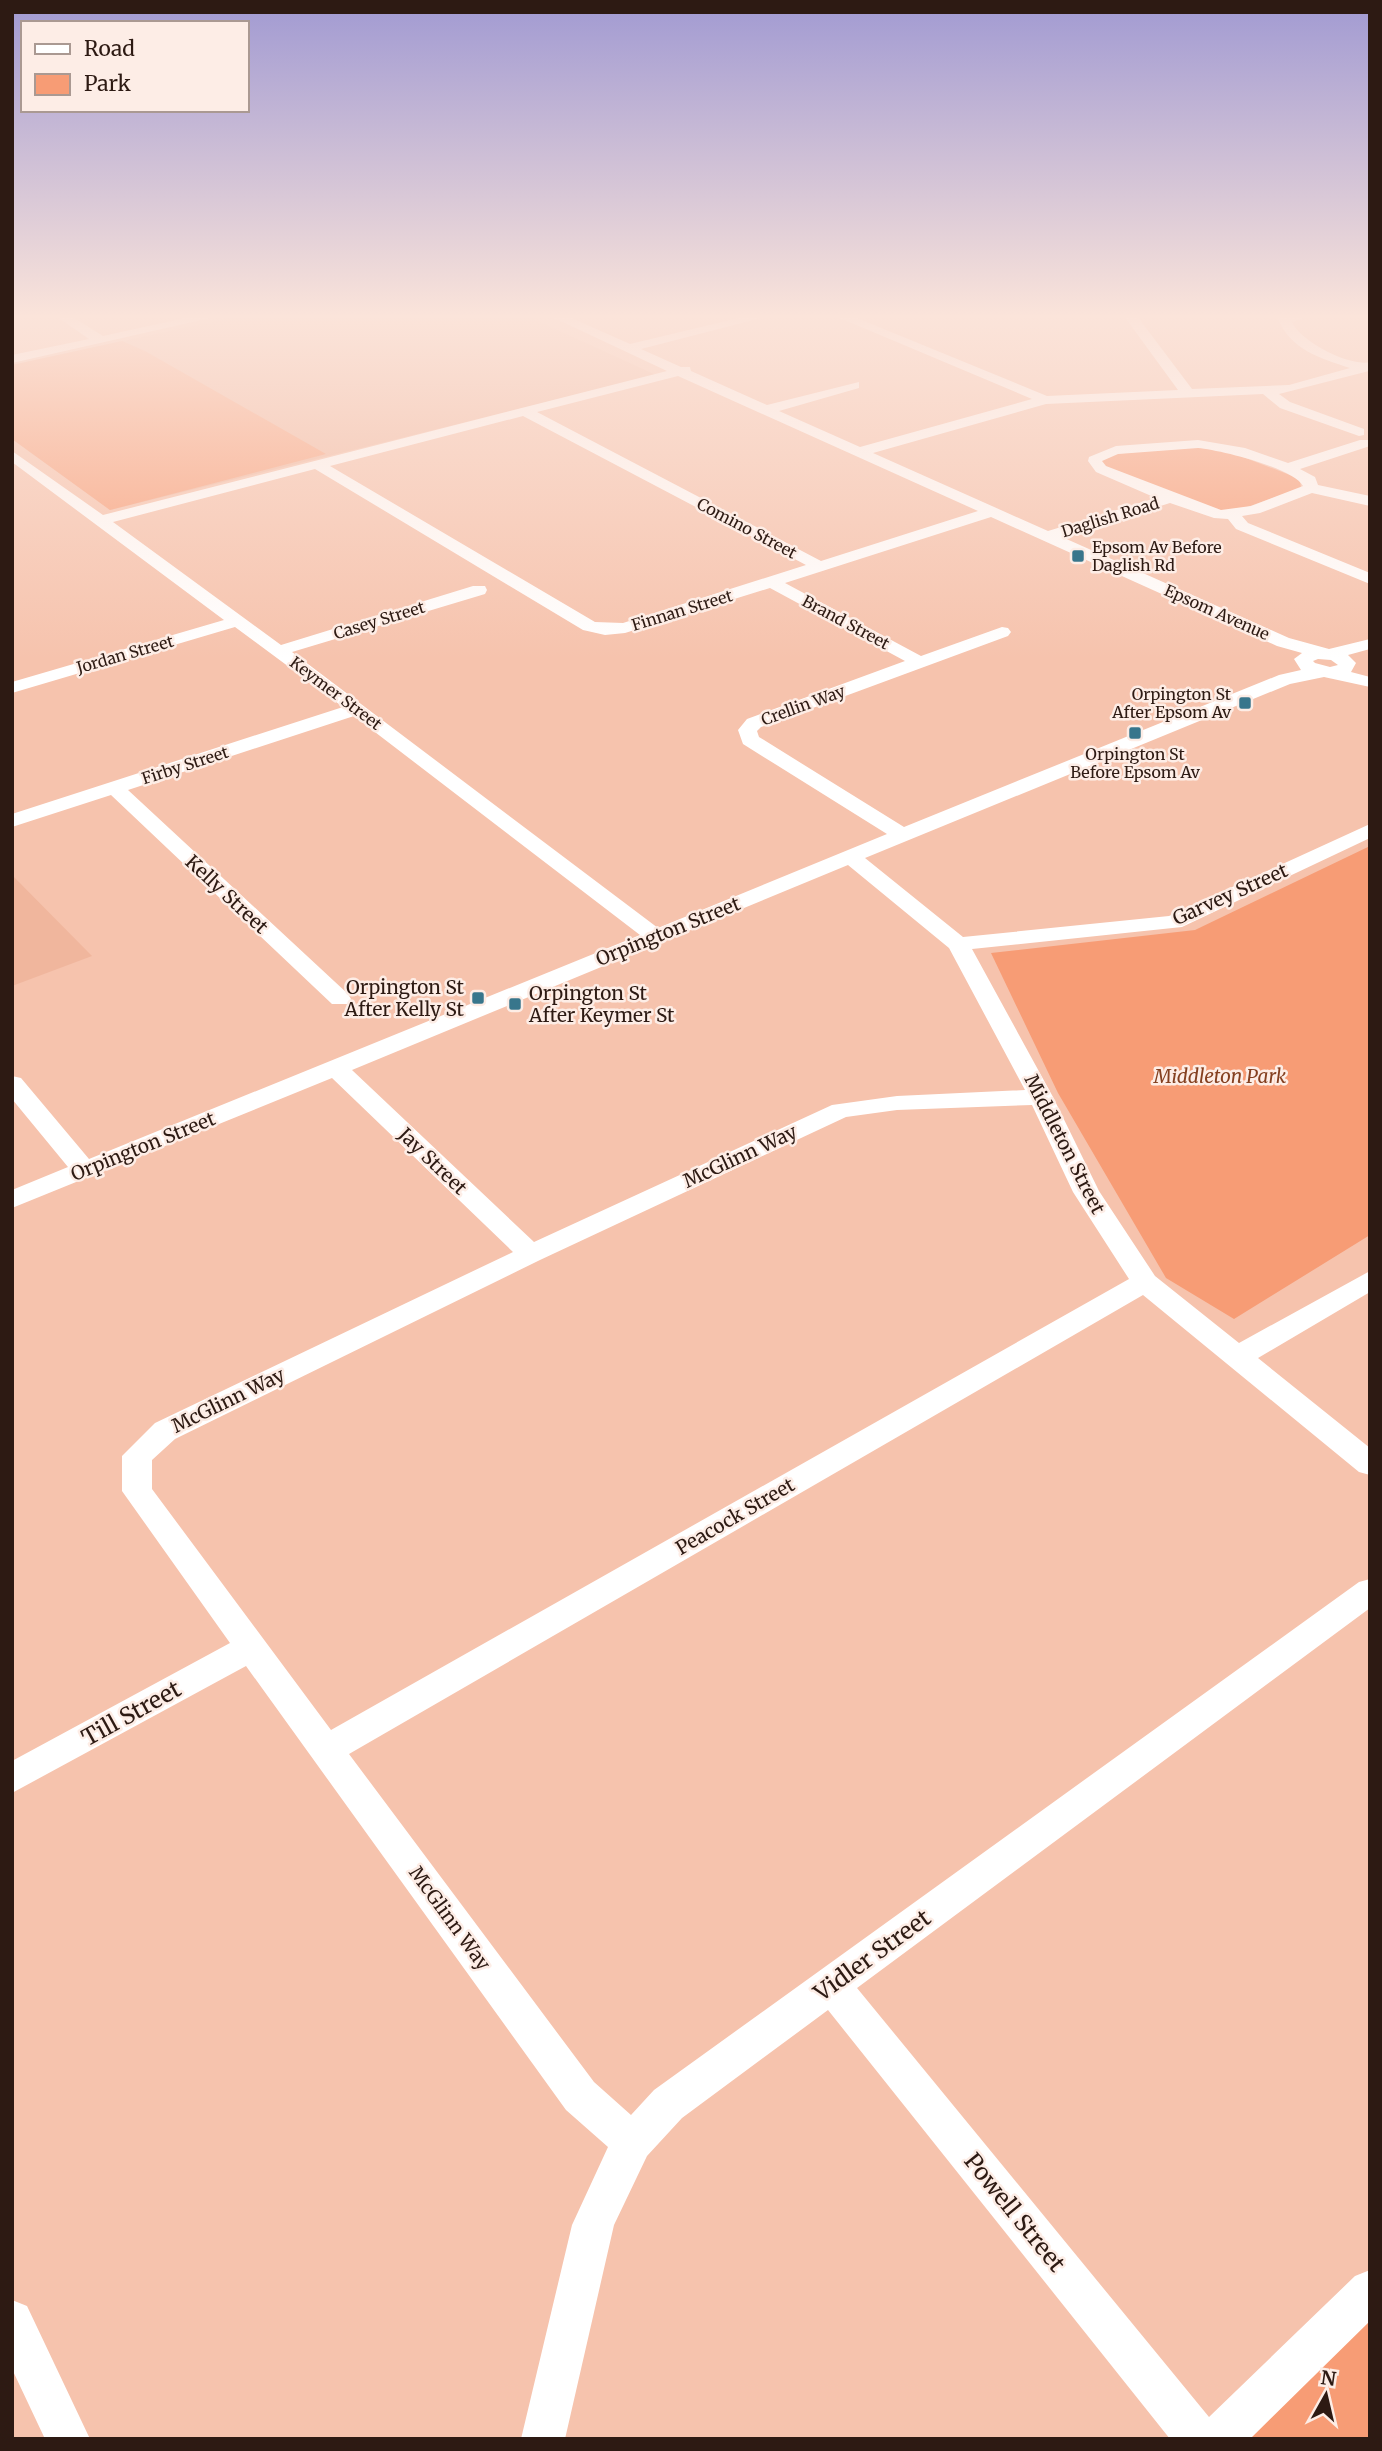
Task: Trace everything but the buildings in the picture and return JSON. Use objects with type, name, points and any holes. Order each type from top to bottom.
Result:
[{"type":"street","points":[[100,520],[454,430]]},
{"type":"street","name":"Comino Street","points":[[561,430],[819,566]]},
{"type":"street","name":"Epsom Avenue","points":[[815,430],[1370,681]]},
{"type":"street","points":[[862,452],[938,430]]},
{"type":"street","points":[[1347,430],[1366,438]]},
{"type":"street","points":[[1285,469],[1366,438]]},
{"type":"street","points":[[1311,488],[1310,480],[1285,469],[1213,445],[1116,450],[1096,457],[1096,464],[1101,469],[1208,512],[1233,515],[1311,488],[1370,501]]},
{"type":"street","name":"Keymer Street","points":[[12,456],[358,709],[655,936]]},
{"type":"street","points":[[883,461],[931,472],[1016,510],[1028,527]]},
{"type":"street","name":"Finnan Street","points":[[318,465],[598,628],[625,628],[994,511]]},
{"type":"street","name":"Daglish Road","points":[[1048,536],[1171,498]]},
{"type":"street","points":[[1233,515],[1242,526],[1370,579]]},
{"type":"street","name":"Brand Street","points":[[772,582],[920,662]]},
{"type":"street","name":"Casey Street","points":[[278,651],[480,590]]},
{"type":"street","name":"Jordan Street","points":[[12,688],[238,621]]},
{"type":"street","name":"Crellin Way","points":[[904,836],[750,740],[747,730],[754,723],[1002,632]]},
{"type":"street","name":"Epsom Avenue","points":[[1283,642],[1303,662],[1333,663]]},
{"type":"street","points":[[1333,663],[1367,645]]},
{"type":"street","name":"Orpington Street","points":[[1285,678],[1303,662]]},
{"type":"street","name":"Orpington Street","points":[[12,1200],[1285,678],[1333,663]]},
{"type":"street","name":"Firby Street","points":[[12,821],[358,709]]},
{"type":"street","name":"Kelly Street","points":[[114,788],[341,999]]},
{"type":"street","name":"Garvey Street","points":[[958,944],[1174,922],[1370,830]]},
{"type":"street","name":"Middleton Street","points":[[851,858],[958,944],[1041,1097],[1086,1192],[1145,1282],[1370,1464]]},
{"type":"street","name":"Jay Street","points":[[336,1068],[531,1254]]},
{"type":"street","points":[[12,1083],[84,1170]]},
{"type":"street","name":"McGlinn Way","points":[[633,2142],[580,2096],[250,1648],[137,1491],[138,1456],[165,1431],[531,1254],[841,1110],[897,1102],[1041,1097]]},
{"type":"street","points":[[1238,1357],[1370,1280]]},
{"type":"street","name":"Peacock Street","points":[[326,1750],[1145,1282]]},
{"type":"street","name":"Vidler Street","points":[[543,2439],[593,2225],[611,2181],[633,2142],[668,2104],[1370,1591]]},
{"type":"street","name":"Till Street","points":[[12,1778],[250,1648]]},
{"type":"street","name":"Powell Street","points":[[831,1985],[1198,2439]]},
{"type":"street","points":[[1218,2439],[1370,2291]]},
{"type":"street","points":[[12,2321],[68,2439]]},
{"type":"shaded area","points":[[12,430],[432,430],[110,510],[12,439]]},
{"type":"shaded area","points":[[12,875],[92,956],[12,986]]},
{"type":"green space","points":[[12,430],[284,430],[326,454],[110,510],[12,439]]},
{"type":"green space","points":[[1200,446],[1225,450],[1295,477],[1300,480],[1301,488],[1236,511],[1218,512],[1103,467],[1099,459],[1104,455]]},
{"type":"green space","name":"Middleton Park","points":[[1370,846],[1370,1235],[1234,1319],[1166,1278],[1058,1093],[991,953],[1195,930]]},
{"type":"green space","points":[[1370,2291],[1370,2439],[1218,2439]]},
{"type":"place","name":"Epsom Av Before Daglish Rd","points":[[1078,556]]},
{"type":"place","name":"Orpington St After Epsom Av","points":[[1245,703]]},
{"type":"place","name":"Orpington St Before Epsom Av","points":[[1135,733]]},
{"type":"place","name":"Orpington St After Kelly St","points":[[478,998]]},
{"type":"place","name":"Orpington St After Keymer St","points":[[515,1004]]}]
